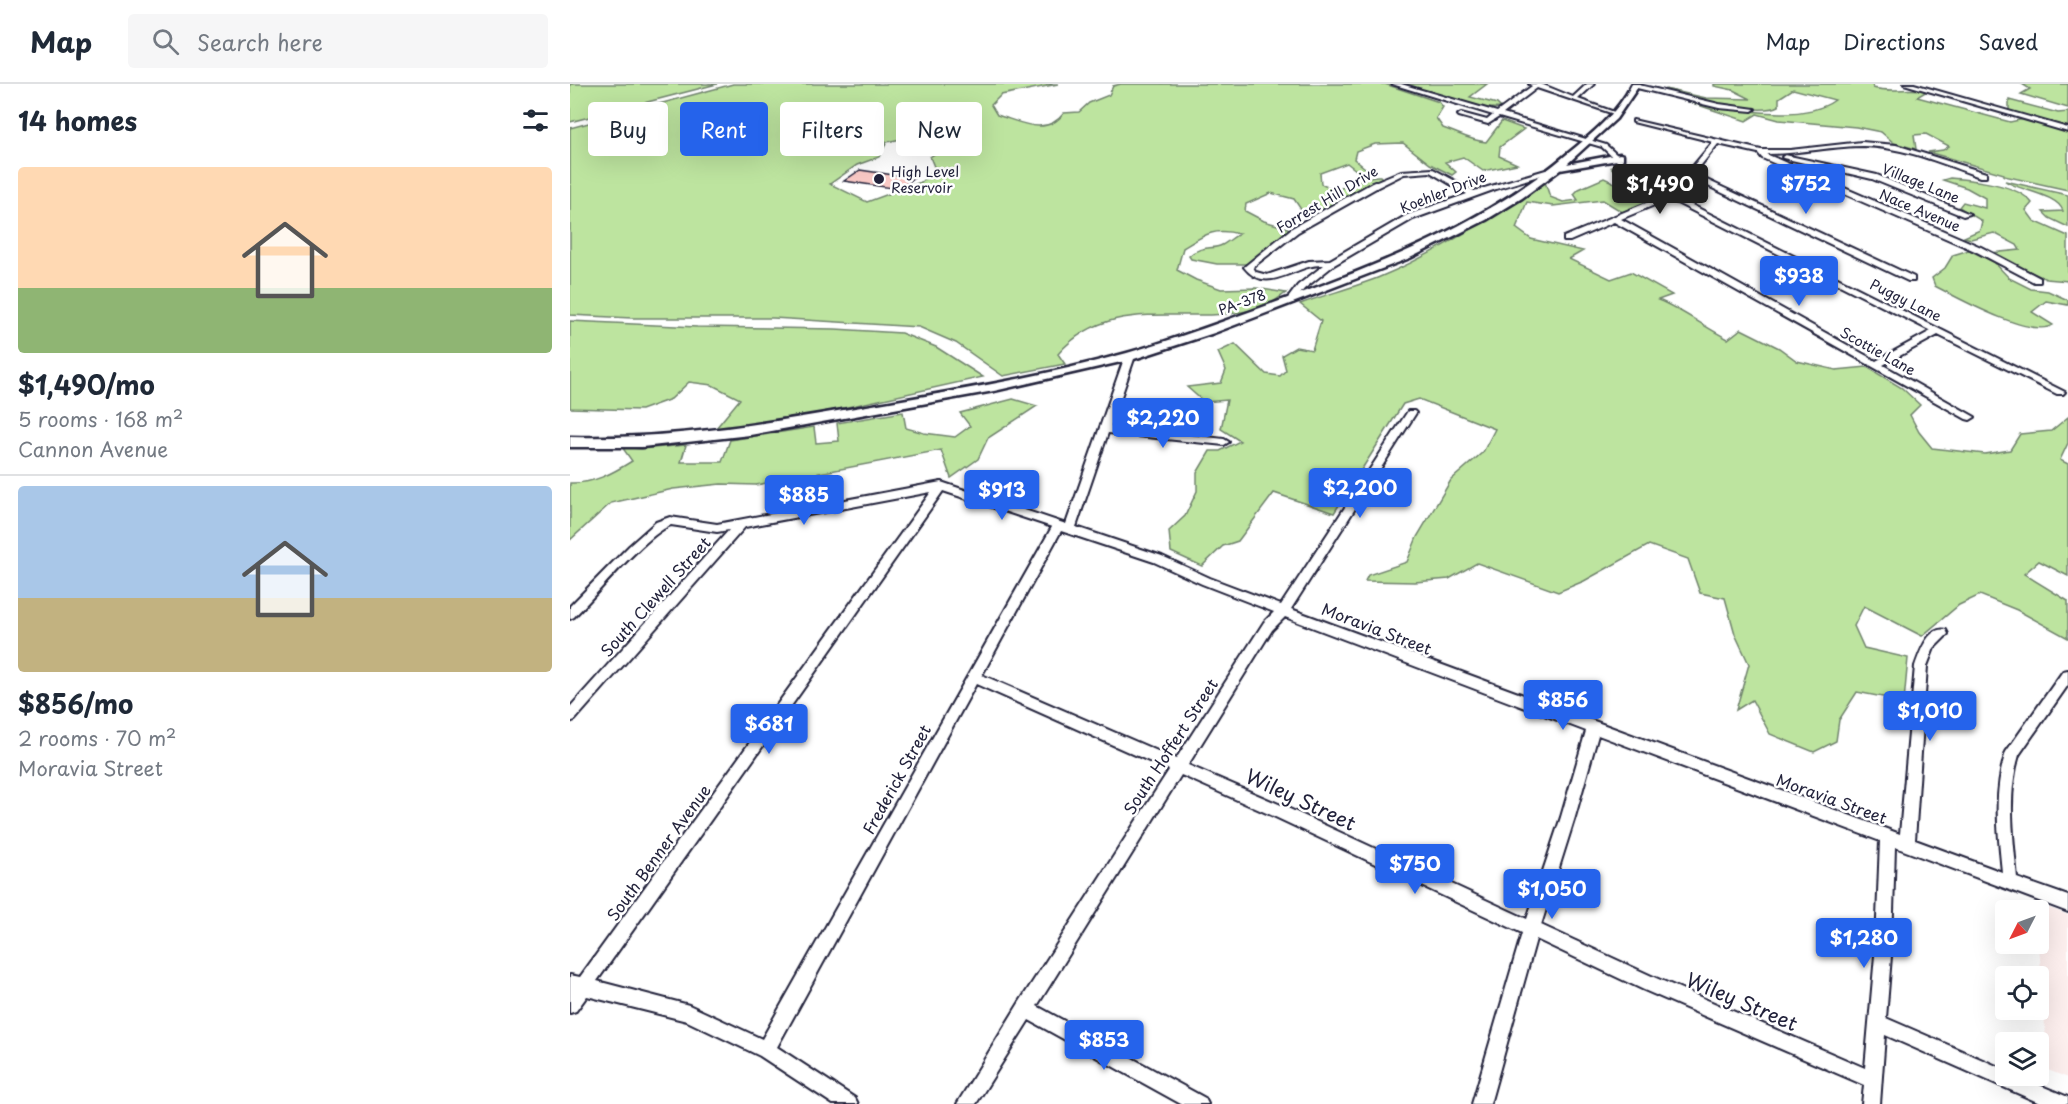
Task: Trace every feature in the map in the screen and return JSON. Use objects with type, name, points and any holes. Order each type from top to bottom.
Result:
[{"type":"main road","name":"PA-378","points":[[570,442],[683,440],[799,422],[943,397],[1076,370],[1198,335],[1331,287],[1452,234],[1558,169],[1592,138],[1639,85]]},
{"type":"main road","points":[[1558,169],[1578,163],[1620,157]]},
{"type":"street","name":"Puggy Lane","points":[[1395,84],[1497,115],[1592,138],[1620,157],[1642,182],[1668,197],[2060,392]]},
{"type":"street","points":[[1461,115],[1488,122],[1536,84],[1615,114]]},
{"type":"street","points":[[1574,99],[1592,84]]},
{"type":"street","points":[[1907,84],[2068,130]]},
{"type":"street","points":[[1639,85],[1719,106],[1752,109]]},
{"type":"street","points":[[1635,121],[1761,152],[1790,152],[1849,145],[1885,146],[1983,174]]},
{"type":"street","points":[[1567,239],[1616,220],[1676,192],[1717,141]]},
{"type":"street","name":"Village Lane","points":[[1761,152],[1874,177],[1966,214]]},
{"type":"street","name":"Nace Avenue","points":[[1761,152],[1764,157],[1978,249],[2037,280]]},
{"type":"street","name":"Koehler Drive","points":[[1290,301],[1301,287],[1331,263],[1410,217],[1473,194],[1558,169]]},
{"type":"street","name":"Forrest Hill Drive","points":[[1331,263],[1307,263],[1271,277],[1257,276],[1248,267],[1296,230],[1375,185],[1404,172],[1431,170],[1473,194]]},
{"type":"street","points":[[1689,174],[1911,279]]},
{"type":"street","name":"Scottie Lane","points":[[1616,220],[1970,417]]},
{"type":"street","points":[[1875,365],[1938,331]]},
{"type":"street","name":"Frederick Street","points":[[766,1050],[973,676],[1064,527],[1105,429],[1130,356]]},
{"type":"street","name":"South Hoffert Street","points":[[966,1104],[1268,626],[1284,610],[1411,413]]},
{"type":"street","points":[[1105,429],[1224,442]]},
{"type":"street","name":"Moravia Street","points":[[570,614],[633,549],[660,525],[670,521],[717,528],[941,486],[1158,559],[1206,581],[1388,651],[1907,842],[2068,904]]},
{"type":"street","name":"South Benner Avenue","points":[[570,1005],[576,985],[941,486]]},
{"type":"street","name":"South Clewell Street","points":[[570,716],[740,525]]},
{"type":"street","points":[[1907,842],[1921,666],[1929,645],[1942,634]]},
{"type":"street","points":[[2010,881],[2004,799],[2009,762],[2013,752],[2068,675]]},
{"type":"street","name":"Wiley Street","points":[[973,676],[1276,810],[1531,930],[1873,1080]]},
{"type":"street","points":[[1482,1104],[1531,930],[1568,817],[1594,726]]},
{"type":"street","points":[[1871,1104],[1884,944],[1888,836]]},
{"type":"street","points":[[576,985],[689,1014],[766,1050],[849,1104]]},
{"type":"street","points":[[1025,1009],[1199,1104]]},
{"type":"street","points":[[1877,1023],[2063,1104]]},
{"type":"shaded area","points":[[2049,908],[2068,915],[2068,1078],[2049,1070],[2049,1032],[2045,1032],[2044,1020],[2049,1020],[2049,966],[2041,966],[2040,954],[2049,954]]},
{"type":"green space","points":[[570,84],[717,84],[647,102],[588,102],[588,117],[570,122]]},
{"type":"green space","points":[[733,84],[1058,84],[1001,95],[991,105],[997,115],[1024,124],[1041,126],[1057,120],[1064,113],[1079,112],[1089,103],[1109,95],[1113,86],[1121,84],[1385,84],[1439,102],[1443,107],[1436,118],[1443,128],[1470,138],[1486,142],[1502,121],[1524,129],[1500,147],[1499,156],[1517,164],[1483,171],[1463,157],[1445,162],[1456,172],[1452,175],[1430,164],[1403,143],[1375,144],[1356,151],[1354,159],[1370,172],[1361,174],[1347,163],[1320,173],[1321,184],[1330,188],[1338,188],[1372,176],[1380,176],[1383,179],[1314,216],[1302,211],[1294,199],[1271,193],[1246,204],[1245,211],[1264,221],[1291,229],[1247,264],[1217,264],[1191,259],[1189,256],[1198,250],[1222,245],[1239,234],[1223,231],[1210,234],[1183,248],[1177,270],[1221,289],[1256,288],[1286,293],[1266,306],[1239,313],[1130,317],[1105,323],[1080,334],[1058,354],[1065,364],[1003,376],[956,343],[919,327],[773,318],[632,318],[570,315],[570,128],[588,123],[588,156],[668,156],[666,102]]},
{"type":"green space","points":[[1402,84],[1487,84],[1470,97],[1497,104],[1501,108],[1465,104]]},
{"type":"green space","points":[[1714,84],[1872,84],[1873,88],[1887,90],[1921,90],[1927,91],[1917,97],[2010,122],[2024,119],[2068,132],[2068,190],[2004,176],[2004,174],[1928,152],[1943,150],[1949,146],[1926,134],[1914,135],[1916,149],[1894,143],[1881,132],[1856,127],[1779,120],[1757,114],[1746,121],[1662,93],[1702,103],[1775,113],[1818,108],[1835,100],[1793,89],[1779,98],[1779,106],[1755,109],[1723,105],[1665,91],[1666,89],[1706,98],[1751,99],[1733,90],[1714,86]]},
{"type":"green space","points":[[2022,84],[2068,84],[2068,108],[2021,94],[2030,89]]},
{"type":"green space","points":[[2009,100],[2058,113],[2068,112],[2068,127],[2009,112]]},
{"type":"green space","points":[[1611,167],[1658,195],[1658,198],[1624,213],[1603,200],[1553,206],[1527,202],[1516,228],[1531,239],[1583,251],[1569,259],[1611,279],[1631,272],[1672,295],[1658,300],[1728,339],[1741,329],[1779,348],[1797,361],[1836,370],[1867,367],[1902,388],[1920,405],[1910,415],[1919,432],[1932,448],[1985,454],[2010,450],[2020,434],[2051,431],[2068,417],[2068,443],[2060,460],[2068,464],[2068,576],[2039,561],[2024,574],[2068,601],[2068,638],[2017,610],[1980,595],[1959,605],[1922,636],[1864,606],[1854,626],[1864,648],[1908,658],[1904,701],[1857,692],[1839,720],[1836,741],[1814,752],[1770,734],[1752,700],[1736,710],[1749,664],[1735,634],[1725,598],[1700,593],[1688,559],[1649,545],[1584,581],[1558,592],[1477,563],[1449,579],[1415,582],[1365,581],[1368,575],[1407,562],[1417,537],[1451,480],[1483,452],[1495,429],[1419,399],[1403,404],[1334,513],[1274,493],[1238,541],[1223,546],[1202,566],[1171,552],[1169,531],[1185,516],[1197,491],[1197,473],[1210,451],[1220,451],[1240,441],[1221,429],[1227,400],[1204,402],[1187,387],[1221,383],[1226,370],[1218,352],[1235,344],[1266,374],[1280,376],[1286,370],[1282,355],[1296,347],[1312,350],[1321,321],[1300,304],[1372,280],[1424,256],[1545,182],[1550,197],[1563,202],[1578,200],[1574,194],[1579,189],[1604,178],[1617,184],[1616,173]]},
{"type":"green space","points":[[1950,178],[2006,187],[2017,191],[2032,203],[2026,210],[2034,221],[2068,236],[2068,281],[2046,279],[1990,253],[2020,250],[2017,245],[1994,233],[1971,239],[1964,237],[1980,230],[1982,221],[1959,207],[1963,202],[1985,208],[1985,198],[1967,188],[1943,180]]},
{"type":"green space","points":[[2005,181],[2068,195],[2068,227],[2049,218],[2043,212],[2063,211],[2054,201]]},
{"type":"green space","points":[[1969,250],[1994,262],[2009,278],[2031,289],[2048,291],[2068,300],[2068,305],[2046,301],[2032,312],[2053,325],[2043,328],[2029,326],[1995,315],[1935,286],[1932,278],[1945,268],[1953,255]]},
{"type":"green space","points":[[570,321],[901,333],[936,347],[983,377],[816,414],[712,433],[740,399],[712,385],[689,382],[671,399],[641,410],[570,408]]},
{"type":"green space","points":[[1013,399],[1037,406],[988,438],[978,459],[951,478],[941,450],[756,485],[721,484],[673,489],[611,503],[570,540],[570,483],[595,480],[632,461],[622,447],[641,449],[686,445],[681,462],[722,462],[730,440],[814,427],[816,443],[839,441],[837,423],[903,412],[906,428],[955,437],[970,426],[960,413]]},
{"type":"building","name":"High Level Reservoir","points":[[860,170],[914,178],[899,189],[844,181]]},
{"type":"place","name":"High Level Reservoir","points":[[879,179]]}]
